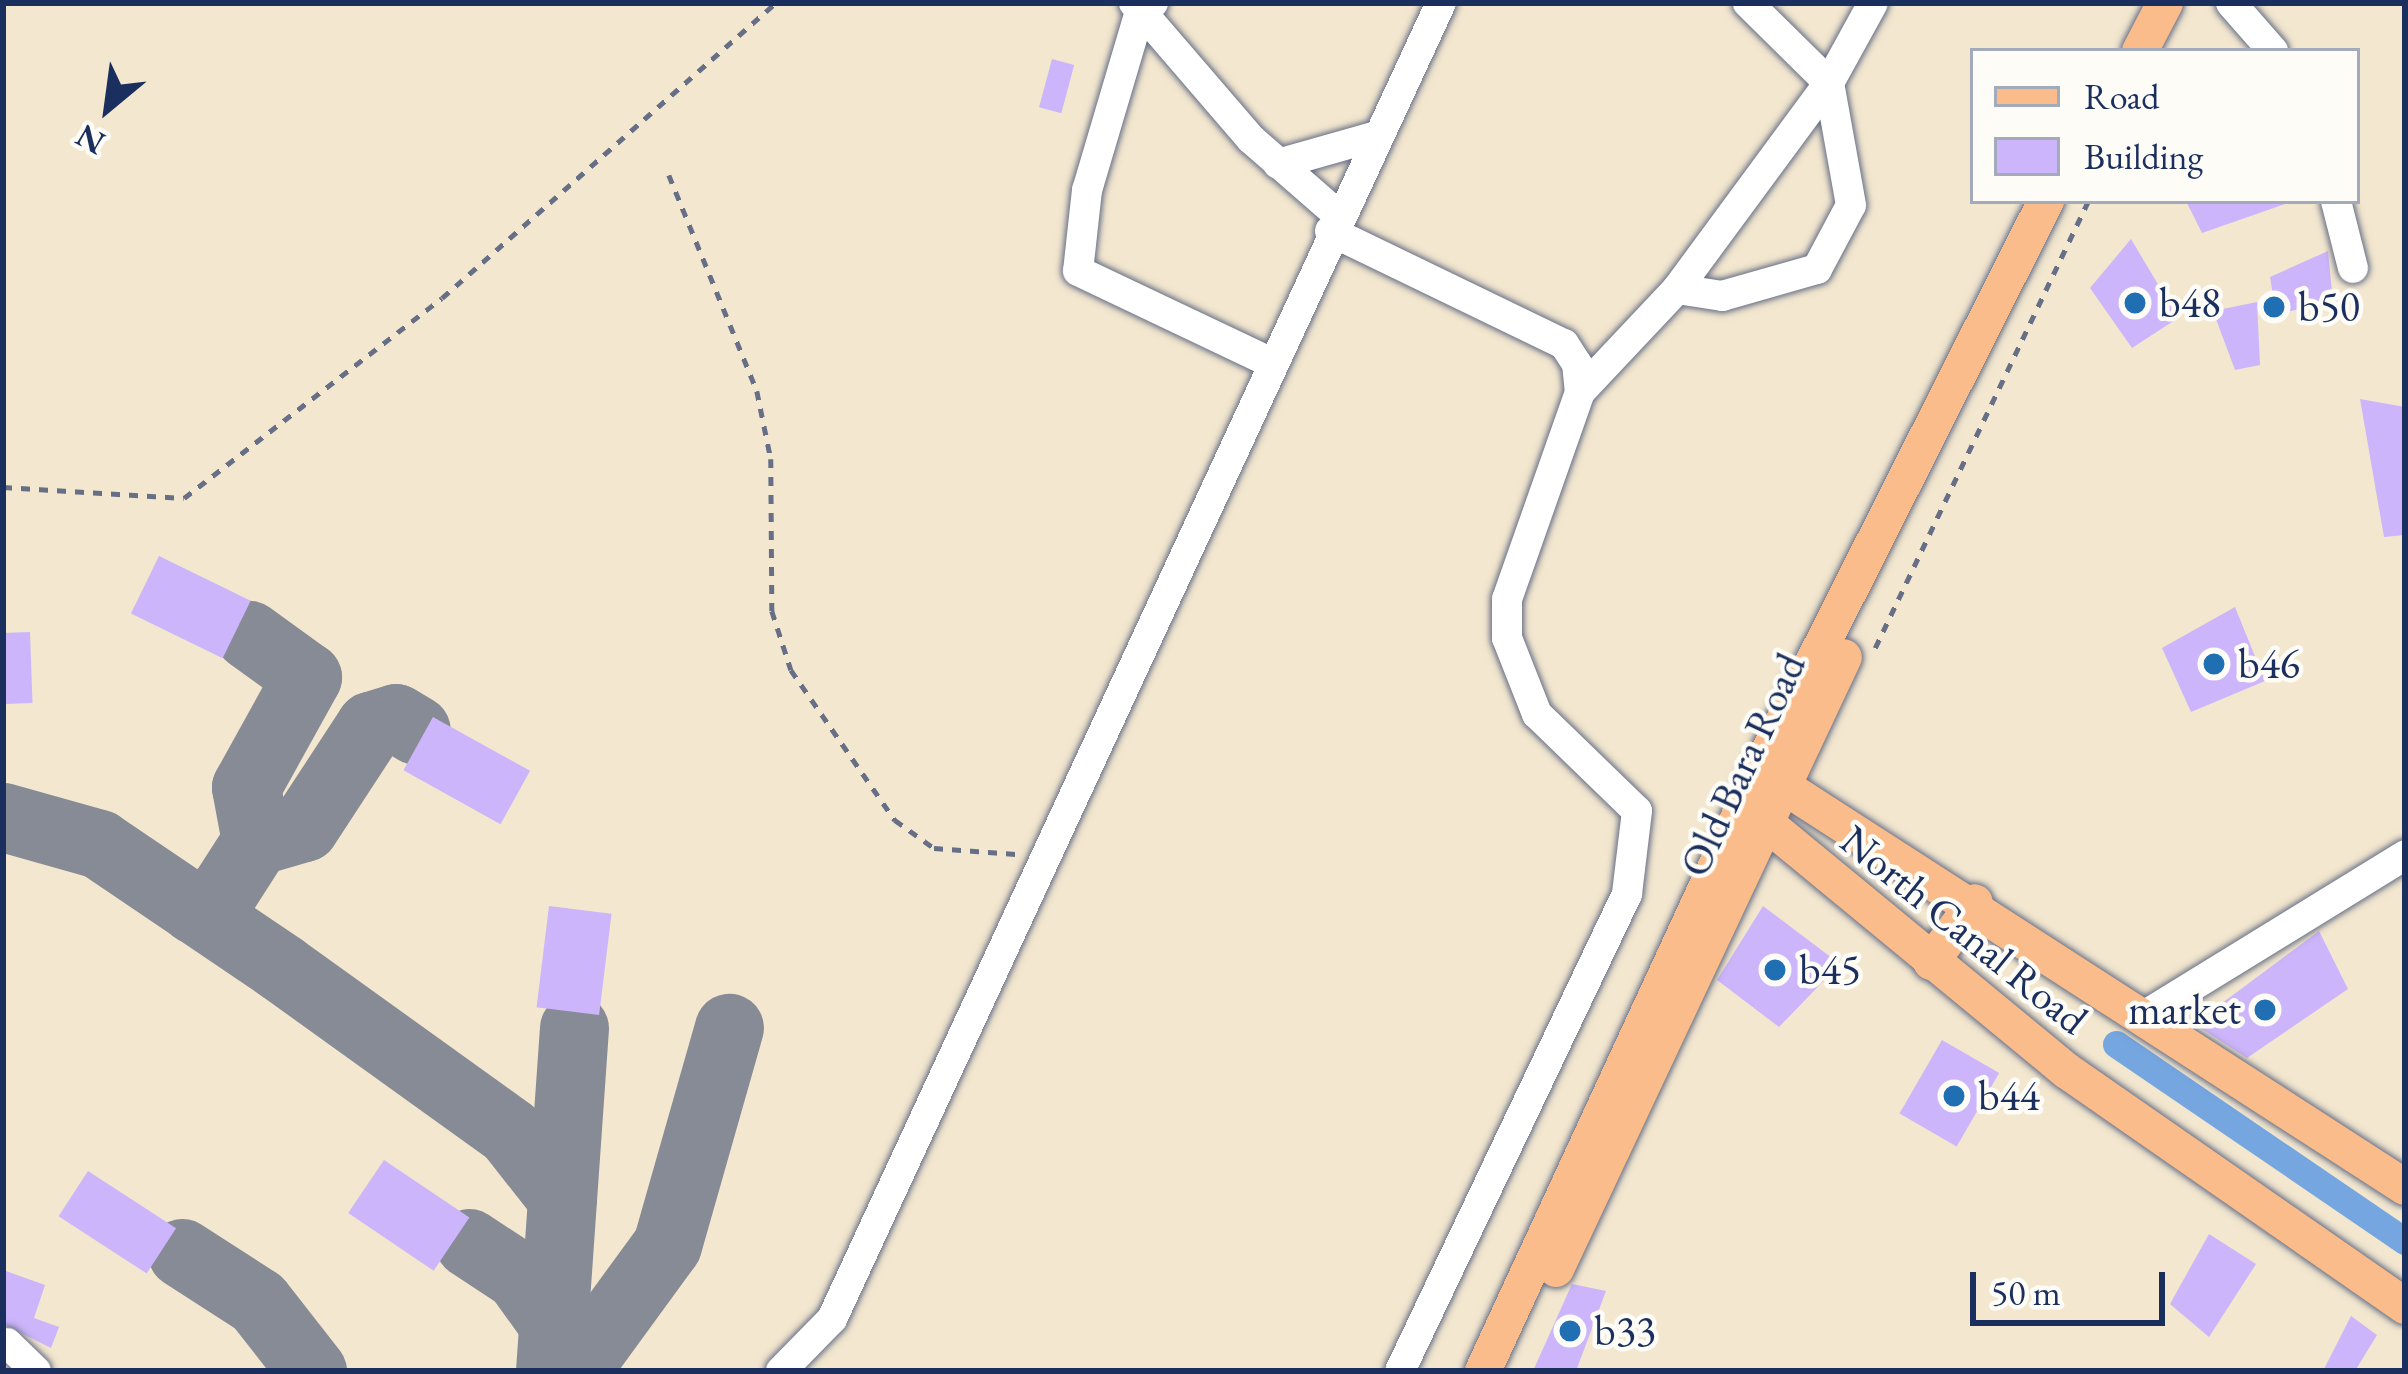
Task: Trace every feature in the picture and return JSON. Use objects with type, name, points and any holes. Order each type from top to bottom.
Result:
[{"type":"main road","points":[[2124,48],[2146,3]]},
{"type":"main road","points":[[2142,48],[2165,3]]},
{"type":"main road","points":[[2045,204],[1762,796],[1975,902],[2405,1187]]},
{"type":"main road","name":"Old Bara Road","points":[[1500,1363],[1762,796],[2065,204]]},
{"type":"main road","name":"North Canal Road","points":[[1762,796],[1931,962],[2405,1306]]},
{"type":"main road","points":[[1931,962],[1975,902]]},
{"type":"street","points":[[781,1371],[832,1319],[1334,223],[1441,3]]},
{"type":"street","points":[[1677,289],[1722,296],[1817,269],[1839,240],[1850,160],[1829,82],[1748,3]]},
{"type":"street","points":[[1400,1371],[1639,849],[1637,811],[1537,713],[1507,638],[1507,599],[1580,392],[1677,289],[1829,82],[1873,3]]},
{"type":"street","points":[[2231,3],[2270,48]]},
{"type":"street","points":[[1143,5],[1334,223],[1564,344],[1580,392]]},
{"type":"street","points":[[1143,5],[1087,190],[1078,271],[1270,362]]},
{"type":"street","points":[[1279,164],[1376,136]]},
{"type":"street","points":[[2337,204],[2353,268]]},
{"type":"street","points":[[2147,1014],[2405,855]]},
{"type":"street","points":[[7,1343],[36,1371]]},
{"type":"path","points":[[3,487],[184,498],[442,298],[776,3]]},
{"type":"path","points":[[669,176],[757,391],[771,458],[772,611],[791,670],[895,820],[934,848],[981,859],[1045,849]]},
{"type":"path","points":[[1873,653],[2087,204]]},
{"type":"building","points":[[1052,59],[1074,65],[1061,113],[1039,107]]},
{"type":"building","points":[[2188,204],[2285,204],[2202,233]]},
{"type":"building","name":"b48","points":[[2131,239],[2178,318],[2132,348],[2090,288]]},
{"type":"building","points":[[2328,251],[2333,302],[2276,314],[2270,277]]},
{"type":"building","points":[[2257,302],[2260,365],[2235,370],[2213,311]]},
{"type":"building","points":[[2360,399],[2405,407],[2405,535],[2384,537]]},
{"type":"building","points":[[159,556],[251,601],[223,658],[131,614]]},
{"type":"building","name":"b46","points":[[2235,607],[2265,681],[2191,712],[2162,648]]},
{"type":"building","points":[[30,632],[32,703],[5,704],[3,633]]},
{"type":"building","points":[[433,717],[530,771],[501,824],[403,770]]},
{"type":"building","points":[[549,906],[612,914],[599,1015],[537,1007]]},
{"type":"building","name":"b45","points":[[1763,906],[1840,964],[1779,1027],[1717,980]]},
{"type":"building","name":"market","points":[[2319,931],[2348,989],[2247,1058],[2194,1024]]},
{"type":"building","name":"b44","points":[[1942,1040],[1999,1073],[1957,1147],[1900,1114]]},
{"type":"building","points":[[384,1160],[469,1218],[434,1271],[348,1213]]},
{"type":"building","points":[[88,1171],[176,1228],[147,1273],[59,1216]]},
{"type":"building","points":[[2209,1234],[2256,1264],[2209,1337],[2170,1304]]},
{"type":"building","points":[[3,1270],[45,1285],[34,1318],[59,1327],[51,1348],[3,1324]]},
{"type":"building","name":"b33","points":[[1572,1284],[1606,1291],[1576,1371],[1533,1371]]},
{"type":"building","points":[[2351,1316],[2377,1335],[2355,1371],[2323,1371]]},
{"type":"waterway","points":[[2116,1044],[2405,1241]]},
{"type":"taxiway","points":[[194,909],[222,894],[256,841],[246,787],[307,677],[249,635]]},
{"type":"taxiway","points":[[256,841],[304,827],[370,726],[396,718],[416,730]]},
{"type":"taxiway","points":[[3,817],[99,844],[282,968],[510,1132],[562,1198]]},
{"type":"taxiway","points":[[550,1371],[574,1028]]},
{"type":"taxiway","points":[[575,1371],[667,1245],[729,1028]]},
{"type":"taxiway","points":[[469,1243],[519,1276],[552,1322]]},
{"type":"taxiway","points":[[182,1253],[258,1302],[312,1371]]},
{"type":"place","name":"b48","points":[[2135,303]]},
{"type":"place","name":"b50","points":[[2274,307]]},
{"type":"place","name":"b46","points":[[2214,664]]},
{"type":"place","name":"b45","points":[[1775,970]]},
{"type":"place","name":"market","points":[[2265,1010]]},
{"type":"place","name":"b44","points":[[1954,1096]]},
{"type":"place","name":"b33","points":[[1570,1331]]}]
